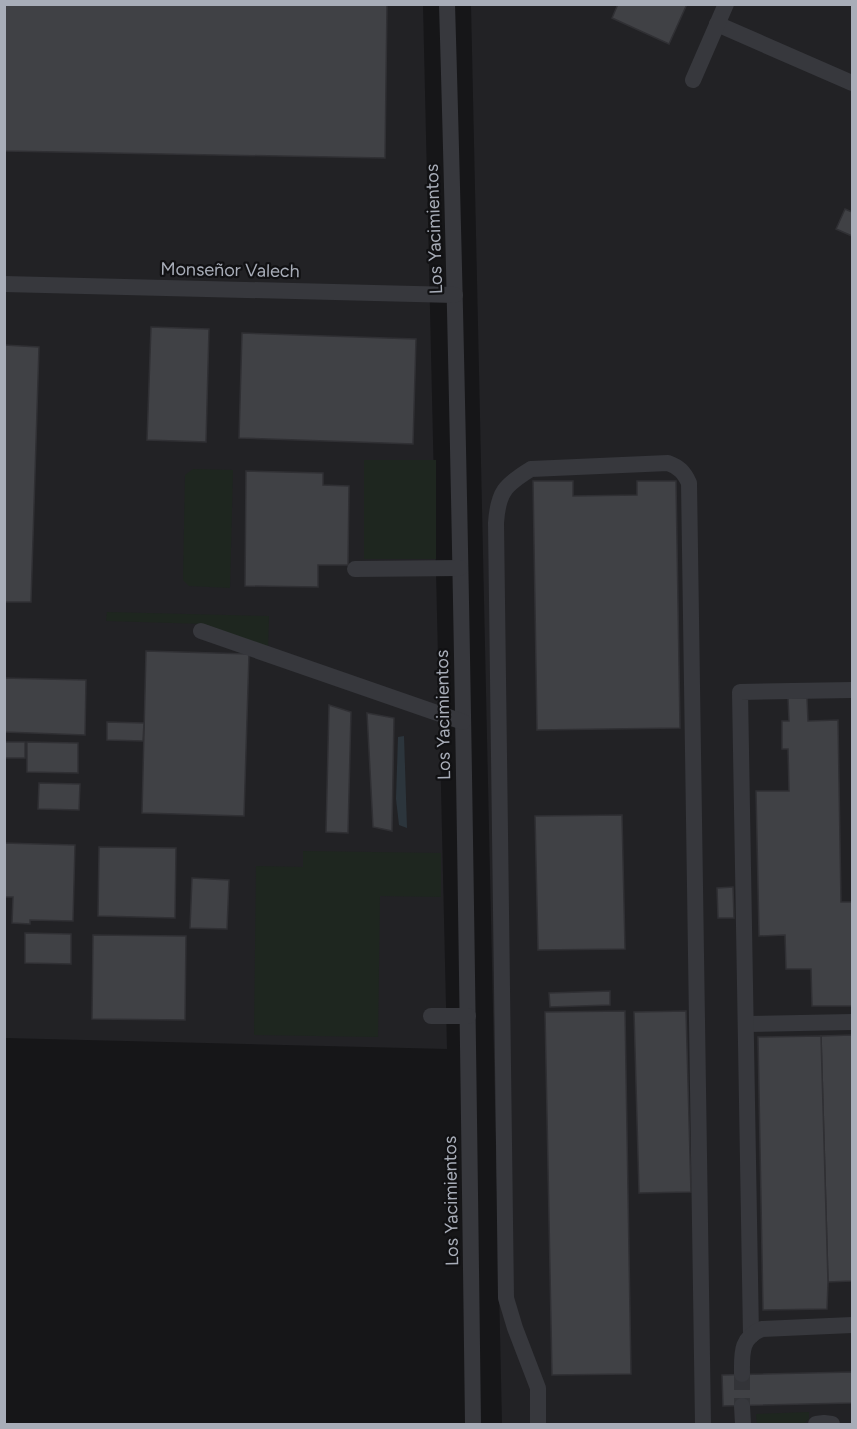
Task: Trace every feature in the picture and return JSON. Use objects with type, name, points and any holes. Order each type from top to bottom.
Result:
[{"type":"street","name":"Los Yacimientos","points":[[447,4],[463,722],[473,1425]]},
{"type":"street","points":[[693,80],[726,4]]},
{"type":"street","points":[[717,24],[852,83]]},
{"type":"street","name":"Monseñor Valech","points":[[4,284],[455,295]]},
{"type":"street","points":[[538,1425],[538,1388],[506,1298],[497,509],[504,489],[531,469],[668,463],[684,472],[689,483],[704,1425]]},
{"type":"street","points":[[355,569],[460,568]]},
{"type":"street","points":[[201,632],[463,722]]},
{"type":"street","points":[[751,1336],[740,692],[852,690]]},
{"type":"street","points":[[431,1016],[468,1016]]},
{"type":"street","points":[[746,1024],[852,1022]]},
{"type":"street","points":[[742,1374],[743,1347],[751,1336],[762,1329],[852,1324]]},
{"type":"street","points":[[742,1406],[743,1425]]},
{"type":"street","points":[[816,1425],[825,1423],[832,1425]]},
{"type":"shaded area","points":[[5,5],[423,5],[447,1049],[5,1038]]},
{"type":"shaded area","points":[[471,5],[852,5],[852,1424],[502,1424]]},
{"type":"shaded area","points":[[364,460],[436,460],[436,559],[364,559]]},
{"type":"shaded area","points":[[193,469],[233,470],[230,588],[189,586],[183,580],[185,475]]},
{"type":"shaded area","points":[[107,612],[269,616],[268,648],[205,624],[106,621]]},
{"type":"shaded area","points":[[404,736],[407,828],[399,825],[396,799],[398,737]]},
{"type":"shaded area","points":[[303,851],[441,853],[441,897],[380,896],[378,1037],[254,1035],[256,866],[303,867]]},
{"type":"shaded area","points":[[809,1412],[809,1419],[803,1424],[757,1424],[756,1414]]},
{"type":"building","points":[[4,4],[387,4],[385,158],[4,151]]},
{"type":"building","points":[[618,4],[687,4],[669,44],[612,18]]},
{"type":"building","points":[[845,209],[852,212],[852,236],[836,229]]},
{"type":"building","points":[[151,327],[209,329],[206,442],[147,440]]},
{"type":"building","points":[[242,333],[416,339],[413,444],[239,438]]},
{"type":"building","points":[[4,345],[39,347],[31,602],[4,602]]},
{"type":"building","points":[[246,471],[323,473],[323,485],[349,486],[348,565],[318,565],[318,587],[245,586]]},
{"type":"building","points":[[533,481],[573,481],[573,496],[637,495],[637,481],[676,481],[680,728],[537,730]]},
{"type":"building","points":[[146,651],[249,654],[244,816],[142,813]]},
{"type":"building","points":[[4,678],[86,680],[85,735],[4,732]]},
{"type":"building","points":[[788,698],[807,698],[808,721],[838,720],[841,902],[852,902],[852,1006],[812,1006],[811,969],[786,969],[785,935],[759,936],[756,791],[789,791],[788,749],[782,749],[782,721],[789,721]]},
{"type":"building","points":[[329,705],[351,712],[348,833],[326,832]]},
{"type":"building","points":[[367,713],[394,718],[392,831],[373,827]]},
{"type":"building","points":[[107,722],[144,723],[143,741],[107,740]]},
{"type":"building","points":[[4,742],[25,742],[25,758],[4,758]]},
{"type":"building","points":[[27,742],[78,743],[78,773],[27,772]]},
{"type":"building","points":[[39,783],[80,784],[79,810],[38,809]]},
{"type":"building","points":[[622,815],[625,949],[538,950],[535,816]]},
{"type":"building","points":[[4,843],[75,845],[73,921],[30,920],[30,924],[12,923],[13,897],[4,897]]},
{"type":"building","points":[[99,847],[176,848],[175,918],[98,916]]},
{"type":"building","points":[[192,878],[229,880],[227,929],[190,928]]},
{"type":"building","points":[[733,887],[734,918],[718,918],[717,888]]},
{"type":"building","points":[[25,933],[71,934],[71,964],[25,963]]},
{"type":"building","points":[[93,935],[186,936],[185,1020],[92,1019]]},
{"type":"building","points":[[610,991],[610,1005],[550,1007],[549,993]]},
{"type":"building","points":[[625,1011],[631,1374],[552,1375],[545,1012]]},
{"type":"building","points":[[686,1011],[691,1192],[639,1193],[634,1012]]},
{"type":"building","points":[[852,1035],[852,1281],[828,1282],[821,1036]]},
{"type":"building","points":[[821,1036],[827,1309],[763,1310],[758,1037]]},
{"type":"building","points":[[852,1372],[852,1403],[723,1406],[722,1375]]},
{"type":"tunnel","points":[[742,1374],[742,1406]]}]
